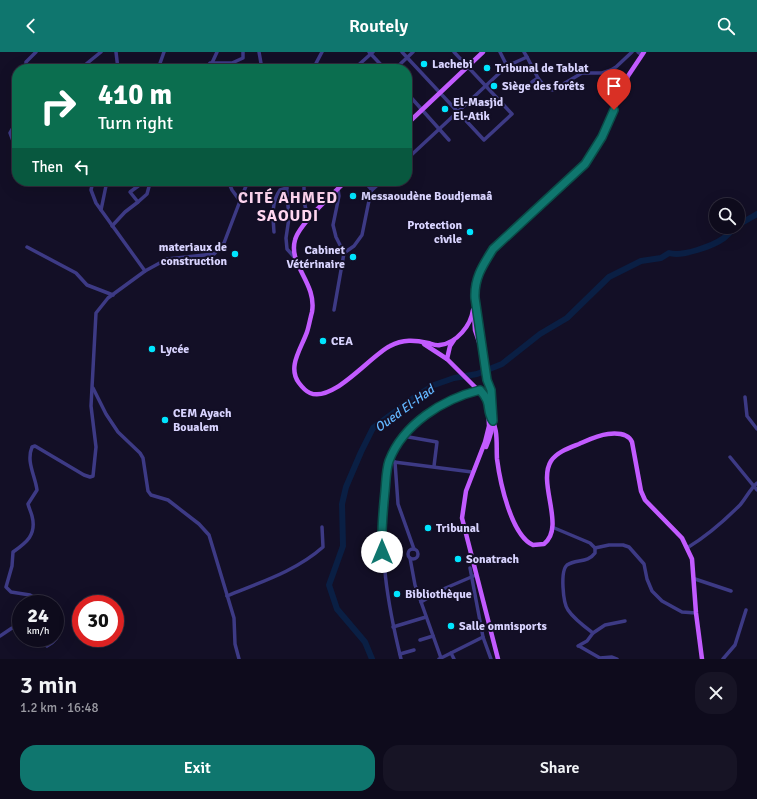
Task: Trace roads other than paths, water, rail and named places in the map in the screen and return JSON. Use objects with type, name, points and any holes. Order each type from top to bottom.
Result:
[{"type":"main road","points":[[412,119],[483,52]]},
{"type":"main road","points":[[341,186],[308,220],[298,232],[295,240],[295,258],[307,282],[312,303],[307,331],[294,366],[296,380],[305,391],[316,395],[328,392],[383,349],[400,342],[418,341],[440,345],[455,338],[462,332],[470,322],[477,278],[483,264],[493,249],[585,164],[602,137],[628,76],[641,53]]},
{"type":"main road","points":[[466,534],[464,515],[466,496],[488,443],[493,421],[492,396],[487,380],[475,298]]},
{"type":"main road","points":[[473,310],[476,334],[483,353]]},
{"type":"main road","points":[[462,332],[476,334],[481,343]]},
{"type":"main road","points":[[447,359],[450,346],[455,338]]},
{"type":"main road","points":[[418,341],[453,364],[480,390],[489,401]]},
{"type":"main road","points":[[487,380],[486,386],[489,401],[487,434],[472,472],[462,508],[474,576],[498,659]]},
{"type":"main road","points":[[474,384],[481,388],[486,386]]},
{"type":"main road","points":[[489,415],[496,430],[500,475],[517,529],[528,542],[538,545],[547,541],[552,526],[547,481],[551,462],[565,449],[606,434],[617,433],[627,436],[631,440],[644,500],[664,522],[675,530],[687,548],[692,559],[696,613],[702,659]]},
{"type":"street","points":[[26,64],[26,62],[36,52]]},
{"type":"street","points":[[86,64],[101,52]]},
{"type":"street","points":[[116,52],[117,64]]},
{"type":"street","points":[[160,64],[164,52]]},
{"type":"street","points":[[217,52],[212,63],[232,63],[243,58],[243,52]]},
{"type":"street","points":[[259,52],[261,64]]},
{"type":"street","points":[[317,64],[322,52]]},
{"type":"street","points":[[402,52],[484,140],[512,114],[454,52]]},
{"type":"street","points":[[400,64],[413,52]]},
{"type":"street","points":[[500,52],[507,66]]},
{"type":"street","points":[[524,52],[538,78],[546,88],[553,90],[582,73],[602,73],[611,70],[632,52]]},
{"type":"street","points":[[359,64],[371,53],[381,64]]},
{"type":"street","points":[[412,155],[507,66],[527,57]]},
{"type":"street","points":[[532,82],[538,78]]},
{"type":"street","points":[[412,98],[449,140]]},
{"type":"street","points":[[12,129],[10,132],[12,138]]},
{"type":"street","points":[[92,186],[91,190],[100,210],[145,271]]},
{"type":"street","points":[[100,210],[106,186]]},
{"type":"street","points":[[138,202],[130,192],[141,186]]},
{"type":"street","points":[[112,226],[125,212],[147,194],[148,186]]},
{"type":"street","points":[[230,186],[240,201]]},
{"type":"street","points":[[30,595],[11,592],[6,587],[12,566],[13,552],[30,539],[32,530],[33,522],[28,504],[37,490],[31,469],[30,452],[32,447],[35,446],[84,475],[90,477],[93,476],[96,447],[91,406],[96,313],[113,295],[145,271],[167,259],[214,254],[224,244],[246,186]]},
{"type":"street","points":[[304,186],[304,201],[308,220]]},
{"type":"street","points":[[368,186],[372,190]]},
{"type":"street","points":[[344,254],[350,250],[362,235],[372,186]]},
{"type":"street","points":[[372,190],[376,186]]},
{"type":"street","points":[[274,232],[273,213],[276,195],[280,190],[287,188],[289,218],[286,238],[287,249],[295,258]]},
{"type":"street","points":[[334,310],[344,254],[336,237],[333,225],[339,196],[338,189]]},
{"type":"street","points":[[27,247],[76,273],[87,285],[113,295]]},
{"type":"street","points":[[93,386],[106,414],[118,432],[143,458],[148,491],[151,494],[168,500],[199,524],[209,535],[234,618],[235,644],[239,659]]},
{"type":"street","points":[[401,659],[393,627],[385,582],[382,542],[383,514],[389,461],[403,436],[432,411],[458,397],[480,390]]},
{"type":"street","points":[[745,397],[747,416],[757,429]]},
{"type":"street","points":[[403,436],[437,442],[434,466]]},
{"type":"street","points":[[730,457],[757,490]]},
{"type":"street","points":[[389,461],[472,472]]},
{"type":"street","points":[[395,462],[397,498],[412,550],[418,554],[412,567]]},
{"type":"street","points":[[687,548],[701,540],[726,518],[757,483]]},
{"type":"street","points":[[552,526],[590,543],[595,548]]},
{"type":"street","points":[[227,596],[296,567],[307,560],[323,547],[322,527]]},
{"type":"street","points":[[595,548],[609,545],[623,545],[629,547],[644,564],[647,579],[652,591],[662,602],[682,612],[696,613]]},
{"type":"street","points":[[593,633],[567,610],[564,599],[562,574],[568,565],[585,561],[592,557],[595,553],[595,548]]},
{"type":"street","points":[[412,550],[408,554],[414,580],[440,659],[483,637]]},
{"type":"street","points":[[410,558],[415,559]]},
{"type":"street","points":[[470,568],[474,576],[483,637],[491,659]]},
{"type":"street","points":[[420,602],[441,590],[474,576]]},
{"type":"street","points":[[694,579],[731,591]]},
{"type":"street","points":[[723,659],[735,645],[746,610]]},
{"type":"street","points":[[393,627],[426,617]]},
{"type":"street","points":[[617,659],[612,657],[600,658],[578,646],[587,641],[593,633],[605,625],[625,621]]},
{"type":"street","points":[[0,636],[12,628]]},
{"type":"street","points":[[420,640],[433,636]]},
{"type":"street","points":[[400,654],[414,650]]},
{"type":"street","points":[[451,653],[454,659]]},
{"type":"waterway","name":"Oued El-Had","points":[[745,221],[757,214]]},
{"type":"waterway","name":"Oued El-Had","points":[[372,659],[365,642],[337,609],[329,585],[343,546],[342,504],[346,487],[373,428],[434,385],[454,378],[477,374],[502,364],[540,334],[567,318],[609,277],[641,261],[661,258],[669,253],[675,254],[689,252],[705,247],[719,241],[728,234]]},
{"type":"place","name":"Lachebi","points":[[424,64]]},
{"type":"place","name":"Tribunal de Tablat","points":[[487,68]]},
{"type":"place","name":"Siège des forêts","points":[[494,86]]},
{"type":"place","name":"El-Masjid El-Atik","points":[[445,109]]},
{"type":"place","name":"Messaoudène Boudjemaâ","points":[[353,196]]},
{"type":"place","name":"Protection civile","points":[[470,232]]},
{"type":"place","name":"materiaux de construction","points":[[235,254]]},
{"type":"place","name":"Cabinet Vétérinaire","points":[[353,257]]},
{"type":"place","name":"CEA","points":[[323,341]]},
{"type":"place","name":"Lycée","points":[[152,349]]},
{"type":"place","name":"CEM Ayach Boualem","points":[[165,420]]},
{"type":"place","name":"Tribunal","points":[[428,528]]},
{"type":"place","name":"Sonatrach","points":[[458,559]]},
{"type":"place","name":"Bibliothèque","points":[[397,594]]},
{"type":"place","name":"Salle omnisports","points":[[451,626]]},
{"type":"district","name":"CITÉ AHMED SAOUDI","points":[[288,206]]}]
